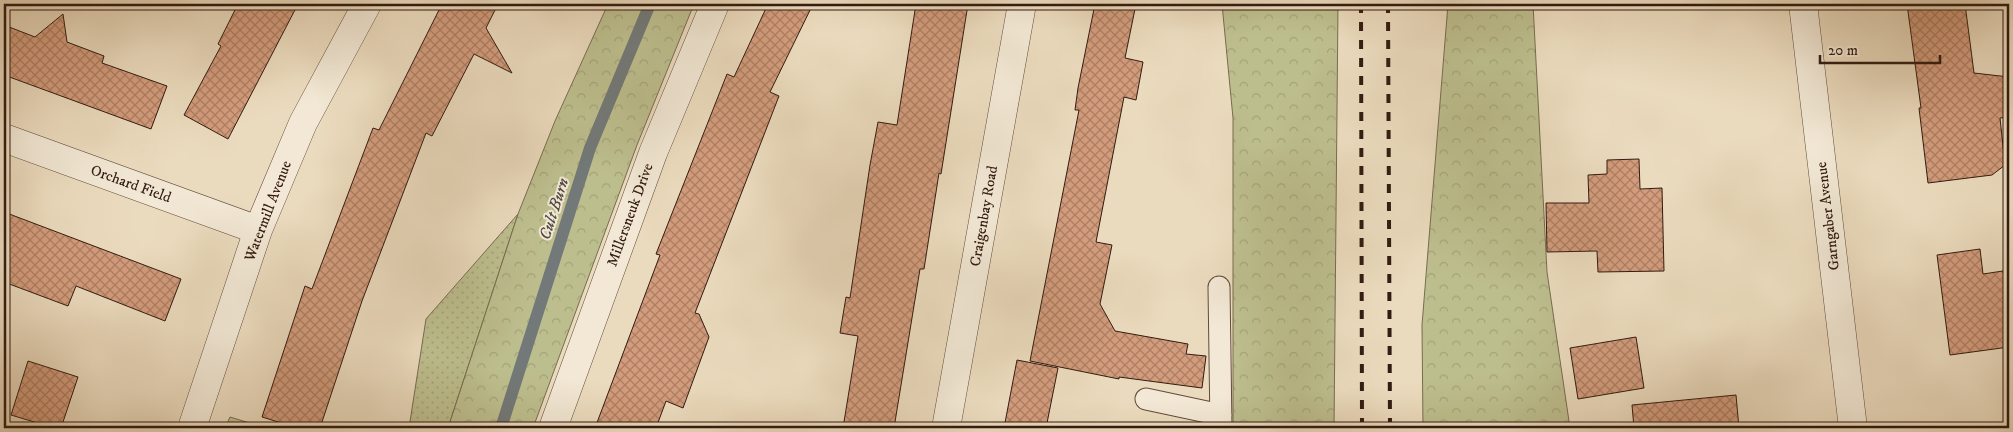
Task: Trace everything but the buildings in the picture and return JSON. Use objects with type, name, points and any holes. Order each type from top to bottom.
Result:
[{"type":"street","name":"Watermill Avenue","points":[[192,428],[258,230],[303,123],[367,4]]},
{"type":"street","name":"Millersneuk Drive","points":[[553,428],[652,153],[715,4]]},
{"type":"street","name":"Craigenbay Road","points":[[946,428],[1022,4]]},
{"type":"street","name":"Garngaber Avenue","points":[[1803,4],[1854,428]]},
{"type":"street","name":"Orchard Field","points":[[4,138],[258,230]]},
{"type":"lane","points":[[1146,399],[1221,422],[1219,287]]},
{"type":"green space","points":[[608,4],[694,4],[637,145],[533,428],[448,428],[518,214],[555,121]]},
{"type":"green space","points":[[1222,4],[1338,4],[1334,428],[1233,428],[1233,118]]},
{"type":"green space","points":[[1448,4],[1533,4],[1547,272],[1570,428],[1423,428],[1422,325]]},
{"type":"green space","points":[[518,214],[448,428],[409,428],[426,319]]},
{"type":"green space","points":[[230,417],[266,428],[225,428]]},
{"type":"waterway","name":"Cult Burn","points":[[501,428],[590,148],[650,4]]},
{"type":"railway","points":[[1361,4],[1362,428]]},
{"type":"railway","points":[[1388,4],[1390,428]]}]
